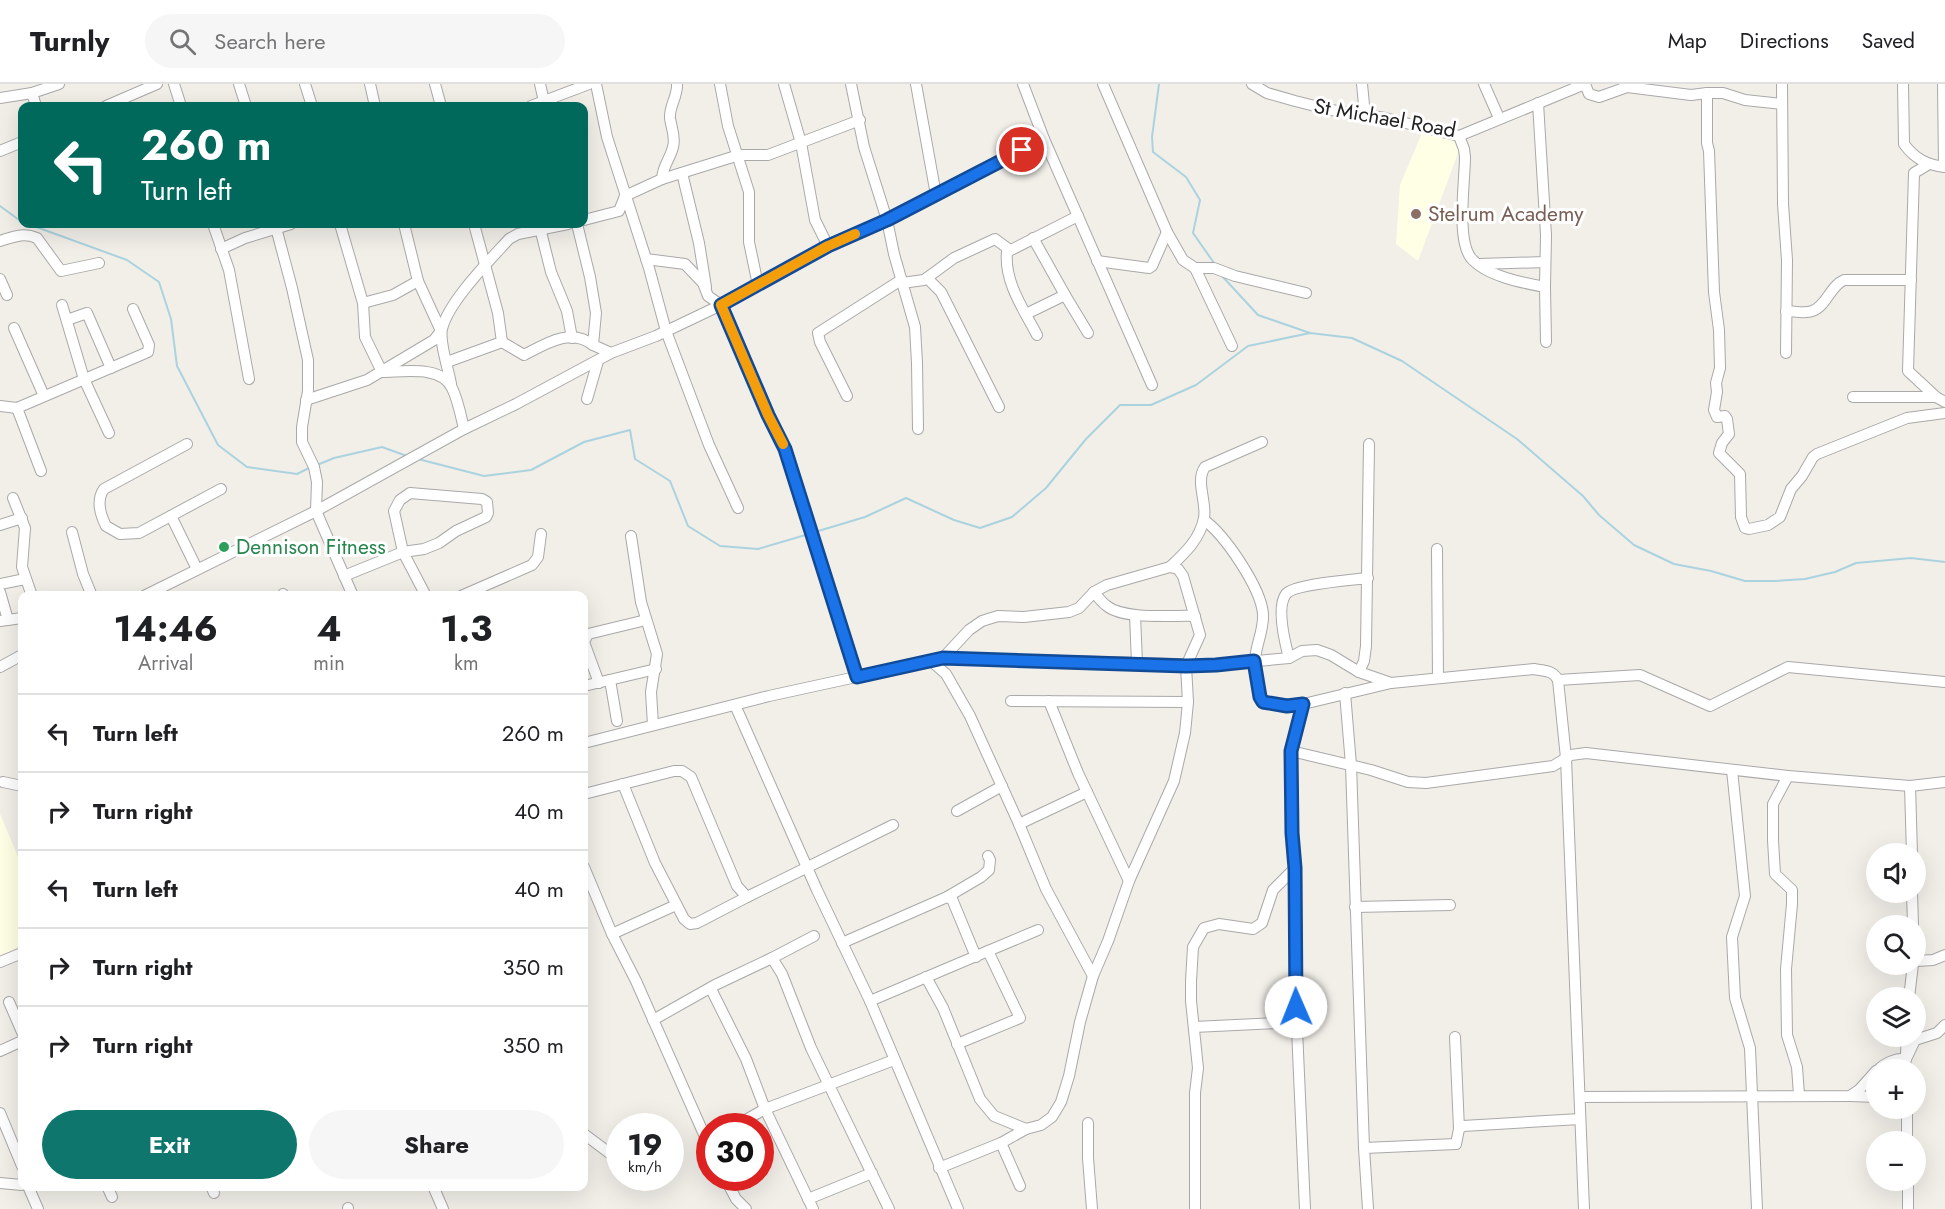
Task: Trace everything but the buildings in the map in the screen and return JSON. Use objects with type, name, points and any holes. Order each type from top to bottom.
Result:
[{"type":"street","points":[[0,98],[32,93],[59,84]]},
{"type":"street","points":[[115,102],[157,84]]},
{"type":"street","points":[[174,84],[180,102]]},
{"type":"street","points":[[239,84],[245,102]]},
{"type":"street","points":[[305,84],[311,102]]},
{"type":"street","points":[[370,84],[374,102]]},
{"type":"street","points":[[435,84],[440,102]]},
{"type":"street","points":[[540,84],[544,102]]},
{"type":"street","points":[[549,102],[589,84]]},
{"type":"street","points":[[596,84],[607,137],[646,259],[666,331],[709,445],[738,508]]},
{"type":"street","points":[[662,179],[663,167],[673,147],[670,112],[677,84]]},
{"type":"street","points":[[720,84],[729,126],[749,192],[749,242],[758,285]]},
{"type":"street","points":[[783,84],[801,143],[815,220],[828,246]]},
{"type":"street","points":[[851,84],[864,147],[887,220],[915,327],[918,429]]},
{"type":"street","points":[[916,84],[936,195]]},
{"type":"street","points":[[1023,84],[1044,140],[1152,385]]},
{"type":"street","points":[[1103,84],[1167,232],[1183,260],[1195,268],[1232,346]]},
{"type":"street","name":"St Michael Road","points":[[1252,84],[1267,93],[1286,99],[1459,136],[1538,102],[1559,89],[1585,84]]},
{"type":"street","points":[[1362,84],[1365,115]]},
{"type":"street","points":[[1484,84],[1499,118]]},
{"type":"street","points":[[1585,84],[1589,94],[1599,97],[1627,87],[1691,95],[1723,93],[1745,100],[1782,104]]},
{"type":"street","points":[[1782,84],[1783,204],[1787,260],[1786,353]]},
{"type":"street","points":[[1903,84],[1904,144],[1911,154],[1929,164],[1944,167],[1943,84]]},
{"type":"street","points":[[32,93],[35,102]]},
{"type":"street","points":[[1707,93],[1714,292],[1719,330],[1720,368],[1716,383],[1714,410],[1717,417],[1725,416],[1727,419],[1729,434],[1722,443],[1719,453],[1740,474],[1741,517],[1745,528],[1768,525],[1780,517],[1791,489],[1802,476],[1812,457],[1817,454],[1906,418],[1945,413]]},
{"type":"street","points":[[1538,102],[1546,235],[1546,342]]},
{"type":"street","points":[[588,219],[619,211],[625,196],[662,179],[739,155],[768,155],[860,120]]},
{"type":"street","points":[[1459,136],[1465,157],[1462,218],[1466,249],[1472,259],[1498,275],[1519,283],[1545,287]]},
{"type":"street","points":[[154,591],[316,511],[465,429],[611,353],[666,331],[721,305],[828,246],[887,220],[1044,140]]},
{"type":"street","points":[[0,152],[18,144]]},
{"type":"street","points":[[1929,164],[1914,173],[1908,371],[1941,400]]},
{"type":"street","points":[[682,173],[702,256],[708,296]]},
{"type":"street","points":[[1037,335],[1011,284],[1007,252],[1078,216]]},
{"type":"street","points":[[214,228],[229,270],[249,379]]},
{"type":"street","points":[[221,249],[270,228]]},
{"type":"street","points":[[276,228],[308,360],[308,391],[302,442],[314,466],[317,482],[316,511],[351,591]]},
{"type":"street","points":[[341,228],[363,303],[365,337],[382,372]]},
{"type":"street","points":[[405,228],[418,281],[441,331],[452,387],[465,429]]},
{"type":"street","points":[[475,228],[498,313],[502,342]]},
{"type":"street","points":[[306,400],[367,380],[434,340],[456,302],[485,266],[509,239],[532,228]]},
{"type":"street","points":[[540,228],[551,272],[567,311],[572,338]]},
{"type":"street","points":[[579,228],[596,313],[593,345]]},
{"type":"street","points":[[1097,261],[1149,268],[1167,232]]},
{"type":"street","points":[[0,241],[25,234],[33,236],[37,238],[61,271],[99,263]]},
{"type":"street","points":[[1033,238],[1088,333]]},
{"type":"street","points":[[847,396],[820,342],[818,333],[902,282],[914,283],[927,278],[954,258],[995,239],[1010,250]]},
{"type":"street","points":[[646,259],[685,264],[702,256]]},
{"type":"street","points":[[1479,264],[1545,262]]},
{"type":"street","points":[[685,264],[703,284],[708,296],[721,305],[785,449],[857,677]]},
{"type":"street","points":[[1195,268],[1214,268],[1235,276],[1306,293]]},
{"type":"street","points":[[927,278],[941,291],[999,407]]},
{"type":"street","points":[[0,279],[7,295]]},
{"type":"street","points":[[1786,311],[1812,311],[1820,306],[1838,282],[1844,280],[1911,280]]},
{"type":"street","points":[[363,303],[393,295],[418,281]]},
{"type":"street","points":[[1026,314],[1065,295]]},
{"type":"street","points":[[62,304],[84,379],[109,433]]},
{"type":"street","points":[[0,406],[17,408],[148,352],[149,345],[133,309]]},
{"type":"street","points":[[67,320],[87,313],[111,368]]},
{"type":"street","points":[[14,328],[44,396]]},
{"type":"street","points":[[502,342],[524,355],[565,336],[586,339],[593,345],[611,353]]},
{"type":"street","points":[[447,363],[502,342]]},
{"type":"street","points":[[587,399],[598,361]]},
{"type":"street","points":[[382,372],[436,373],[444,377],[452,387]]},
{"type":"street","points":[[1853,397],[1941,400]]},
{"type":"street","points":[[17,408],[41,471]]},
{"type":"street","points":[[943,658],[969,630],[982,621],[998,616],[1024,617],[1061,614],[1079,608],[1094,592],[1119,581],[1170,567],[1191,547],[1204,520],[1202,472],[1205,467],[1262,442]]},
{"type":"street","points":[[187,444],[104,489],[100,497],[100,508],[106,526],[120,534],[139,533],[221,489]]},
{"type":"street","points":[[1359,672],[1364,661],[1366,646],[1369,444]]},
{"type":"street","points":[[344,576],[403,552],[424,549],[440,543],[456,531],[481,520],[488,513],[487,502],[410,493],[400,500],[394,511],[403,552],[423,591]]},
{"type":"street","points":[[13,498],[22,518],[25,545],[22,567],[30,591]]},
{"type":"street","points":[[171,516],[197,569]]},
{"type":"street","points":[[0,525],[22,518]]},
{"type":"street","points":[[1204,520],[1214,527],[1229,544],[1261,603],[1262,622],[1254,661],[1260,697],[1263,702],[1287,706],[1391,683],[1534,669],[1550,672],[1558,680],[1566,758],[1584,1209]]},
{"type":"street","points":[[72,532],[90,591]]},
{"type":"street","points":[[472,591],[532,565],[538,557],[541,534]]},
{"type":"street","points":[[631,536],[635,571],[646,620],[657,654],[651,692],[653,725]]},
{"type":"street","points":[[1437,549],[1438,678]]},
{"type":"street","points":[[939,1168],[1001,1143],[1026,1129],[1041,1125],[1052,1117],[1061,1102],[1093,976],[1108,941],[1128,881],[1174,781],[1185,733],[1188,702],[1186,666],[1200,635],[1183,576],[1178,569],[1170,567]]},
{"type":"street","points":[[1289,658],[1284,637],[1281,605],[1285,595],[1289,591],[1310,585],[1368,578]]},
{"type":"street","points":[[0,584],[25,579]]},
{"type":"street","points":[[0,592],[4,620]]},
{"type":"street","points":[[1094,592],[1108,608],[1135,615],[1195,616]]},
{"type":"street","points":[[1135,615],[1137,663]]},
{"type":"street","points":[[588,634],[646,620]]},
{"type":"street","points":[[588,650],[604,681],[617,721]]},
{"type":"street","points":[[588,741],[769,696],[943,658],[1186,666],[1289,658],[1302,651],[1317,650],[1331,655],[1359,672],[1391,683]]},
{"type":"street","points":[[0,667],[18,658]]},
{"type":"street","points":[[930,660],[946,674],[957,691],[1002,786],[1046,889],[1093,976]]},
{"type":"street","points":[[1558,680],[1640,675],[1710,706],[1788,667],[1945,682]]},
{"type":"street","points":[[588,685],[656,669]]},
{"type":"street","points":[[1344,693],[1351,765],[1368,1209]]},
{"type":"street","points":[[1011,701],[1188,702]]},
{"type":"street","points":[[1049,701],[1128,881]]},
{"type":"street","points":[[1303,704],[1291,751],[1297,1018],[1305,1209]]},
{"type":"street","points":[[735,705],[870,1001],[957,1209]]},
{"type":"street","points":[[1291,751],[1351,765],[1408,782],[1426,783],[1553,766],[1576,753],[1788,776],[1910,786],[1945,782]]},
{"type":"street","points":[[1732,770],[1745,896],[1732,937],[1735,998],[1750,1048],[1757,1209]]},
{"type":"street","points":[[588,793],[674,771],[682,771],[691,777],[737,886],[747,897]]},
{"type":"street","points":[[1788,776],[1773,804],[1773,840],[1775,874],[1792,890],[1786,969],[1787,1035],[1797,1067],[1799,1095]]},
{"type":"street","points":[[3,782],[18,785]]},
{"type":"street","points":[[623,784],[655,863],[684,919],[690,924],[703,920],[893,825]]},
{"type":"street","points":[[957,811],[1002,786]]},
{"type":"street","points":[[1910,786],[1912,843]]},
{"type":"street","points":[[1019,824],[1087,792]]},
{"type":"street","points":[[842,943],[947,897],[981,877],[989,870],[988,856]]},
{"type":"street","points":[[1195,1209],[1195,1093],[1198,1068],[1191,1001],[1193,947],[1204,928],[1219,924],[1253,929],[1262,923],[1274,890],[1295,868]]},
{"type":"street","points":[[588,877],[612,934],[636,981],[696,1115]]},
{"type":"street","points":[[947,897],[952,899],[976,957]]},
{"type":"street","points":[[612,934],[676,905]]},
{"type":"street","points":[[1355,907],[1450,905]]},
{"type":"street","points":[[870,1001],[1038,930]]},
{"type":"street","points":[[653,1020],[814,936]]},
{"type":"street","points":[[957,1044],[1020,1018],[988,951]]},
{"type":"street","points":[[0,962],[18,955]]},
{"type":"street","points":[[1926,961],[1945,955]]},
{"type":"street","points":[[772,958],[782,974],[811,1048],[889,1209]]},
{"type":"street","points":[[926,977],[943,1008],[980,1099],[994,1116],[1026,1129]]},
{"type":"street","points":[[711,989],[746,1059],[765,1109],[810,1204],[872,1173]]},
{"type":"street","points":[[9,1002],[18,1023]]},
{"type":"street","points":[[1194,1027],[1278,1023],[1297,1018]]},
{"type":"street","points":[[1908,1059],[1915,1041],[1937,1033],[1945,1025]]},
{"type":"street","points":[[1364,1148],[1456,1144],[1459,1129],[1455,1037]]},
{"type":"street","points":[[0,1051],[18,1043]]},
{"type":"street","points":[[758,1113],[894,1060]]},
{"type":"street","points":[[1850,1096],[1866,1082]]},
{"type":"street","points":[[1580,1097],[1866,1097]]},
{"type":"street","points":[[0,1113],[18,1156]]},
{"type":"street","points":[[1459,1129],[1463,1126],[1580,1119]]},
{"type":"street","points":[[1088,1124],[1092,1209]]},
{"type":"street","points":[[588,1137],[606,1150]]},
{"type":"street","points":[[1001,1143],[1020,1186]]},
{"type":"street","points":[[0,1183],[18,1185]]},
{"type":"street","points":[[30,1191],[38,1209]]},
{"type":"street","points":[[435,1191],[443,1209]]},
{"type":"street","points":[[732,1191],[746,1209]]},
{"type":"street","points":[[1908,1191],[1908,1209]]},
{"type":"shaded area","name":"Stelrum Academy","points":[[1422,133],[1460,141],[1461,145],[1418,261],[1396,244],[1400,185]]},
{"type":"shaded area","points":[[0,814],[18,857],[18,947],[0,957]]},
{"type":"waterway","points":[[1159,84],[1152,137],[1153,152],[1186,177],[1200,200],[1193,233],[1214,263]]},
{"type":"waterway","points":[[0,206],[18,219]]},
{"type":"waterway","points":[[39,228],[127,260],[159,282],[171,319],[177,366],[218,445],[247,467],[297,474],[309,468]]},
{"type":"waterway","points":[[1222,276],[1258,315],[1310,333]]},
{"type":"waterway","points":[[815,532],[865,517],[906,498],[954,520],[980,528],[1012,517],[1046,488],[1086,439],[1120,405],[1151,405],[1196,385],[1248,346],[1310,333],[1352,338],[1402,361],[1517,439],[1583,496],[1599,515],[1634,545],[1674,564],[1711,571],[1745,581],[1776,581],[1805,579],[1835,572],[1856,563],[1911,558],[1945,562]]},
{"type":"waterway","points":[[418,459],[484,476],[531,470],[584,442],[630,430],[635,459],[670,481],[688,526],[720,546],[758,549],[809,534]]},
{"type":"waterway","points":[[317,465],[334,458],[382,447],[407,456]]},
{"type":"slow traffic","points":[[783,444],[768,415],[721,305],[828,246],[855,234]]},
{"type":"place","name":"Stelrum Academy","points":[[1416,214]]},
{"type":"place","name":"Dennison Fitness","points":[[224,547]]},
{"type":"route","points":[[1022,150],[887,220],[828,246],[721,305],[785,449],[857,677],[943,658],[1186,666],[1254,661],[1260,697],[1263,702],[1287,706],[1303,704],[1291,751],[1296,1007]]}]
